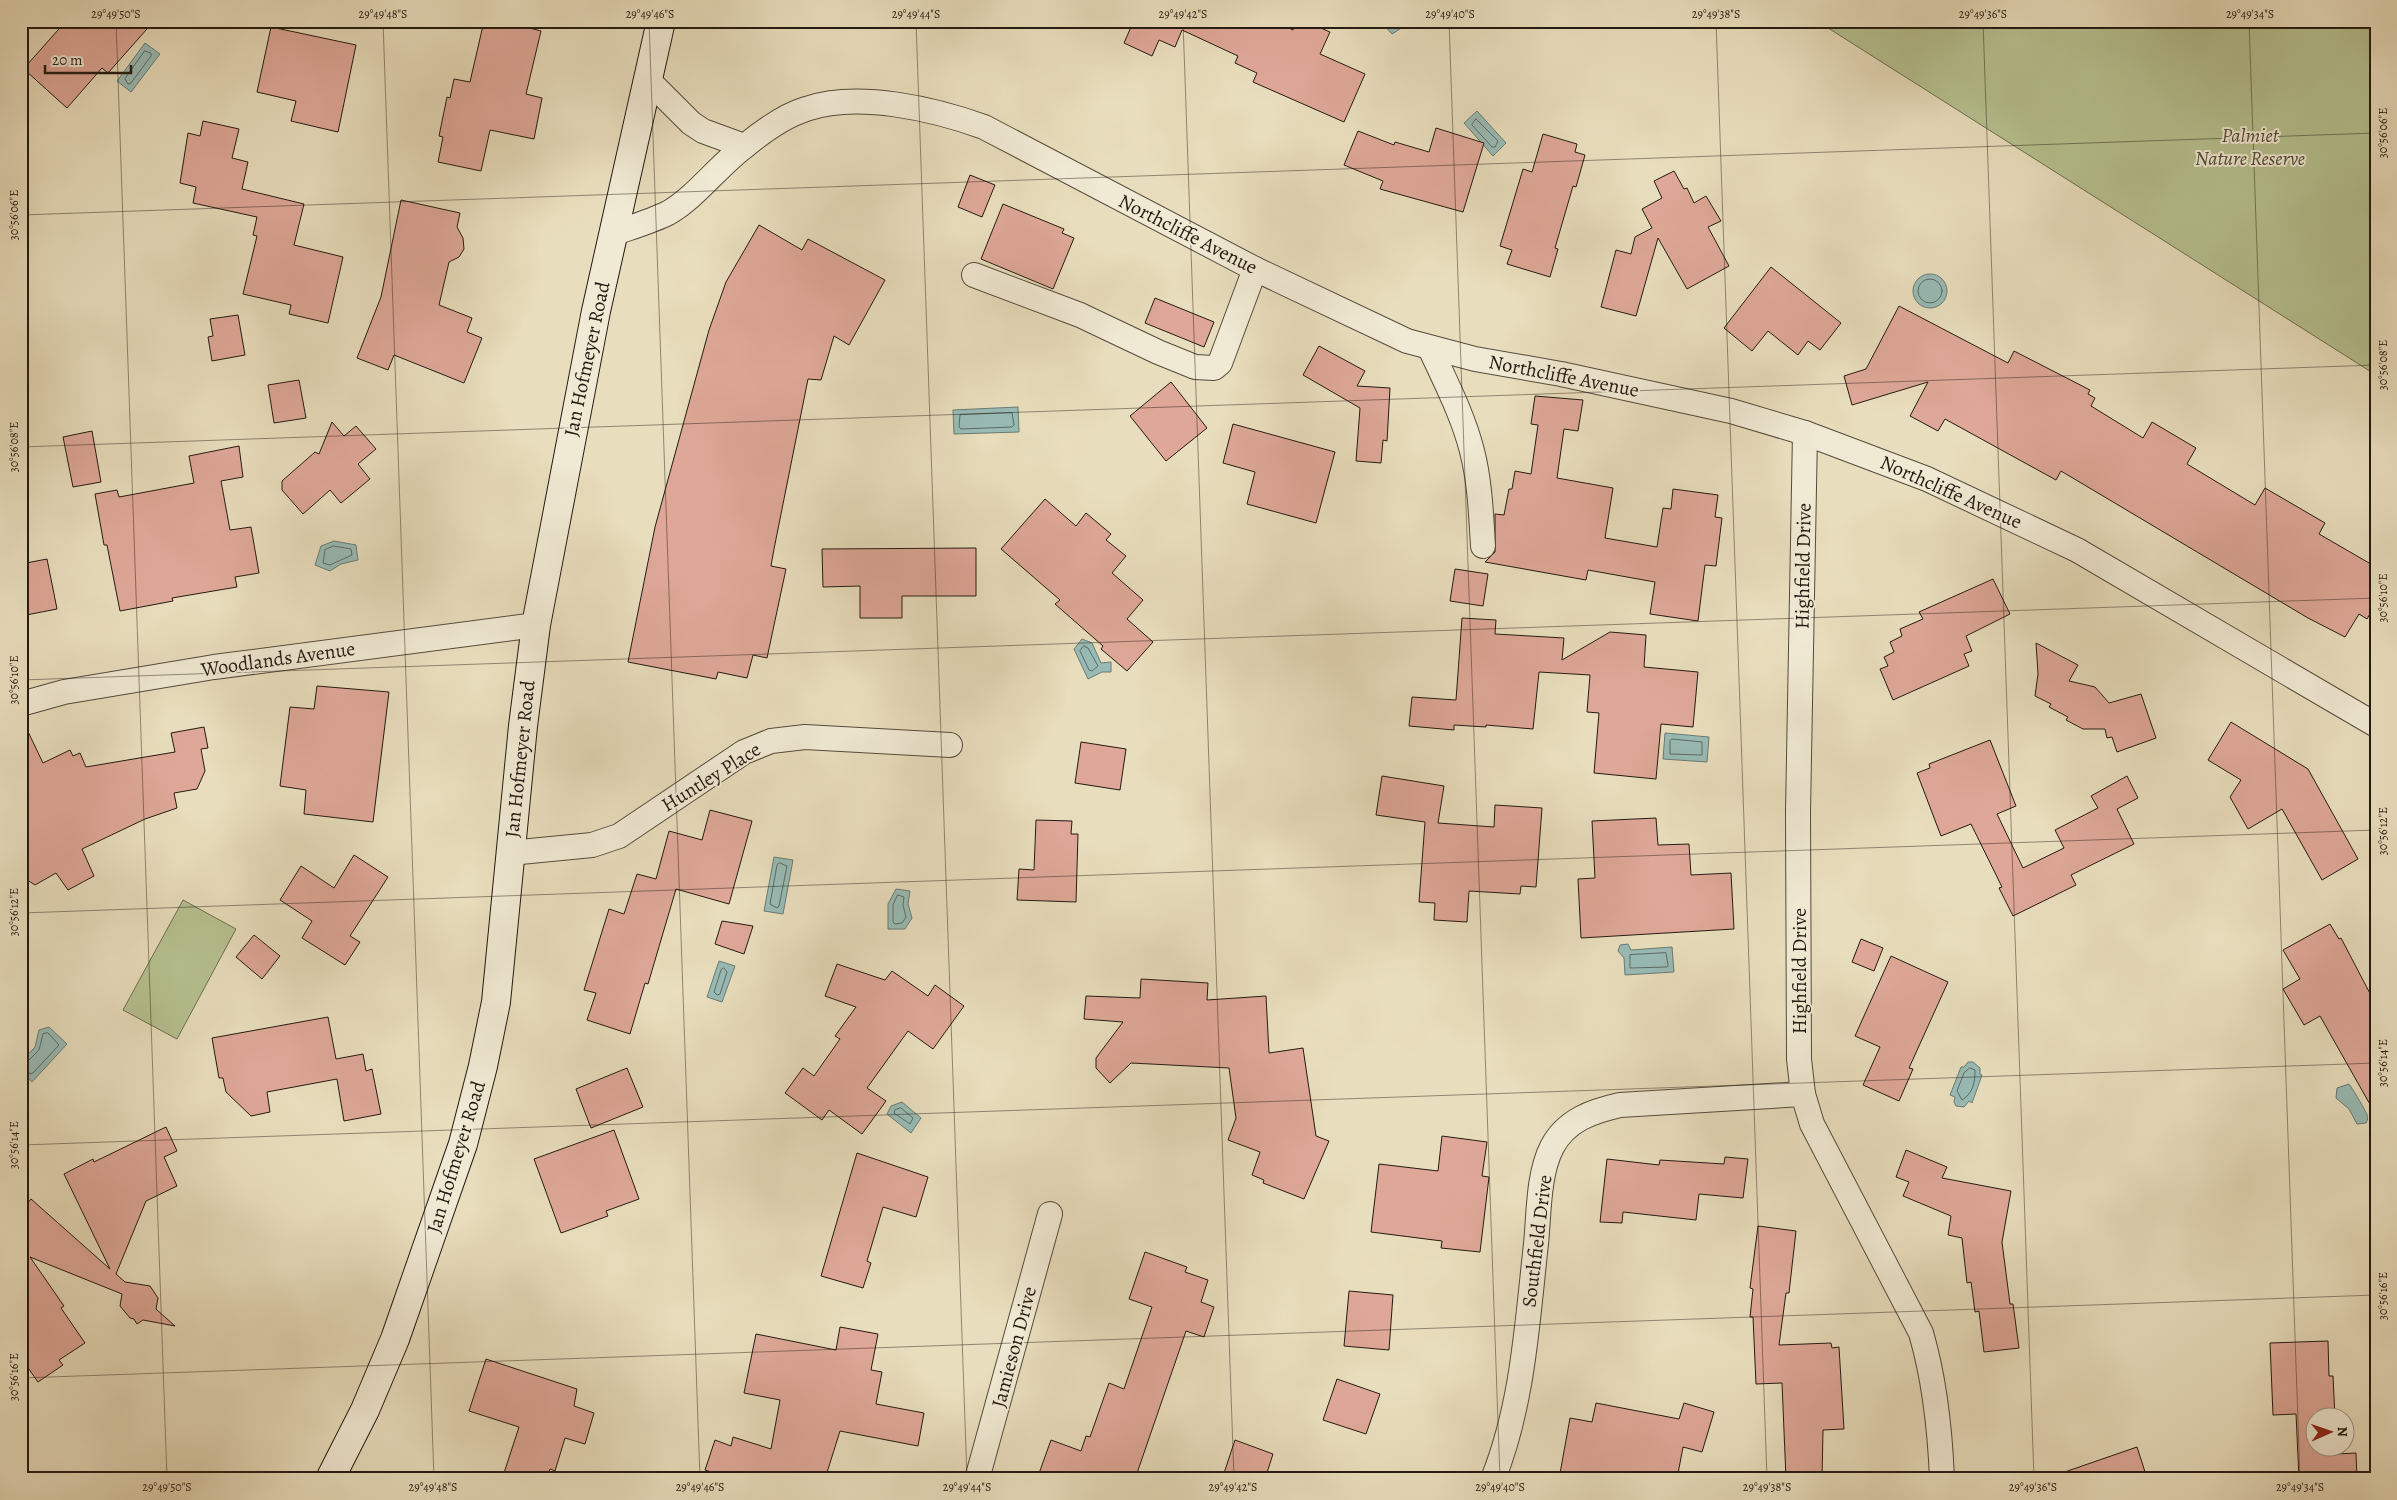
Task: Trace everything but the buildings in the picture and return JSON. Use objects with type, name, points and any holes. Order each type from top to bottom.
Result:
[{"type":"street","name":"Jan Hofmeyer Road","points":[[330,1479],[365,1410],[395,1339],[463,1144],[483,1066],[496,1002],[523,726],[536,625],[571,438],[661,21]]},
{"type":"street","points":[[648,80],[691,122],[703,131],[744,146]]},
{"type":"street","name":"Northcliffe Avenue","points":[[615,233],[668,212],[744,146],[790,115],[808,108],[827,104],[865,102],[896,104],[955,117],[984,127],[1255,269],[1371,326],[1430,348],[1475,359],[1561,374],[1683,400],[1805,433],[1927,479],[2077,550],[2376,725]]},
{"type":"street","points":[[974,275],[1080,315],[1165,355],[1195,366],[1214,368],[1220,363],[1255,269]]},
{"type":"street","points":[[1430,348],[1459,413],[1472,450],[1480,496],[1483,546]]},
{"type":"street","name":"Highfield Drive","points":[[1805,433],[1798,812],[1800,1059],[1803,1094],[1812,1124],[1921,1333],[1930,1363],[1940,1434],[1942,1479]]},
{"type":"street","name":"Woodlands Avenue","points":[[21,704],[64,692],[214,667],[536,625]]},
{"type":"street","name":"Huntley Place","points":[[510,853],[592,845],[619,836],[744,752],[771,741],[805,737],[950,745]]},
{"type":"street","name":"Southfield Drive","points":[[1493,1479],[1516,1407],[1541,1185],[1552,1148],[1563,1130],[1595,1110],[1620,1105],[1803,1094]]},
{"type":"street","name":"Jamieson Drive","points":[[977,1479],[1050,1214]]},
{"type":"green space","name":"Palmiet Nature Reserve","points":[[1817,21],[2376,21],[2376,375]]},
{"type":"green space","points":[[183,900],[236,929],[177,1039],[123,1010]]},
{"type":"water","points":[[1380,21],[1400,21],[1403,27],[1392,34]]},
{"type":"water","points":[[145,43],[160,54],[131,92],[117,81]]},
{"type":"water","points":[[1477,111],[1506,143],[1493,156],[1464,123]]},
{"type":"water","points":[[1930,274],[1942,279],[1947,291],[1942,303],[1930,308],[1918,303],[1913,291],[1918,279]]},
{"type":"water","points":[[1018,407],[1019,432],[954,434],[953,410]]},
{"type":"water","points":[[334,541],[356,545],[358,560],[341,564],[330,571],[315,565],[321,546]]},
{"type":"water","points":[[1082,639],[1092,643],[1101,663],[1111,662],[1111,672],[1102,672],[1088,679],[1074,649]]},
{"type":"water","points":[[1665,733],[1709,737],[1707,762],[1663,759]]},
{"type":"water","points":[[774,857],[793,860],[783,914],[764,911]]},
{"type":"water","points":[[896,889],[910,891],[908,904],[912,918],[905,929],[888,929],[888,904]]},
{"type":"water","points":[[1628,944],[1631,950],[1672,947],[1674,972],[1625,975],[1624,958],[1618,951],[1620,945]]},
{"type":"water","points":[[719,961],[735,966],[722,1002],[707,997]]},
{"type":"water","points":[[49,1027],[67,1044],[32,1082],[21,1072],[21,1062],[35,1047],[39,1030]]},
{"type":"water","points":[[1968,1062],[1973,1062],[1980,1068],[1980,1074],[1982,1075],[1972,1103],[1969,1101],[1964,1107],[1956,1106],[1954,1102],[1955,1097],[1950,1095],[1961,1067],[1964,1067]]},
{"type":"water","points":[[2349,1084],[2366,1113],[2368,1118],[2366,1123],[2357,1124],[2349,1109],[2336,1098],[2337,1088]]},
{"type":"water","points":[[902,1102],[921,1118],[911,1133],[887,1114],[891,1106]]}]
